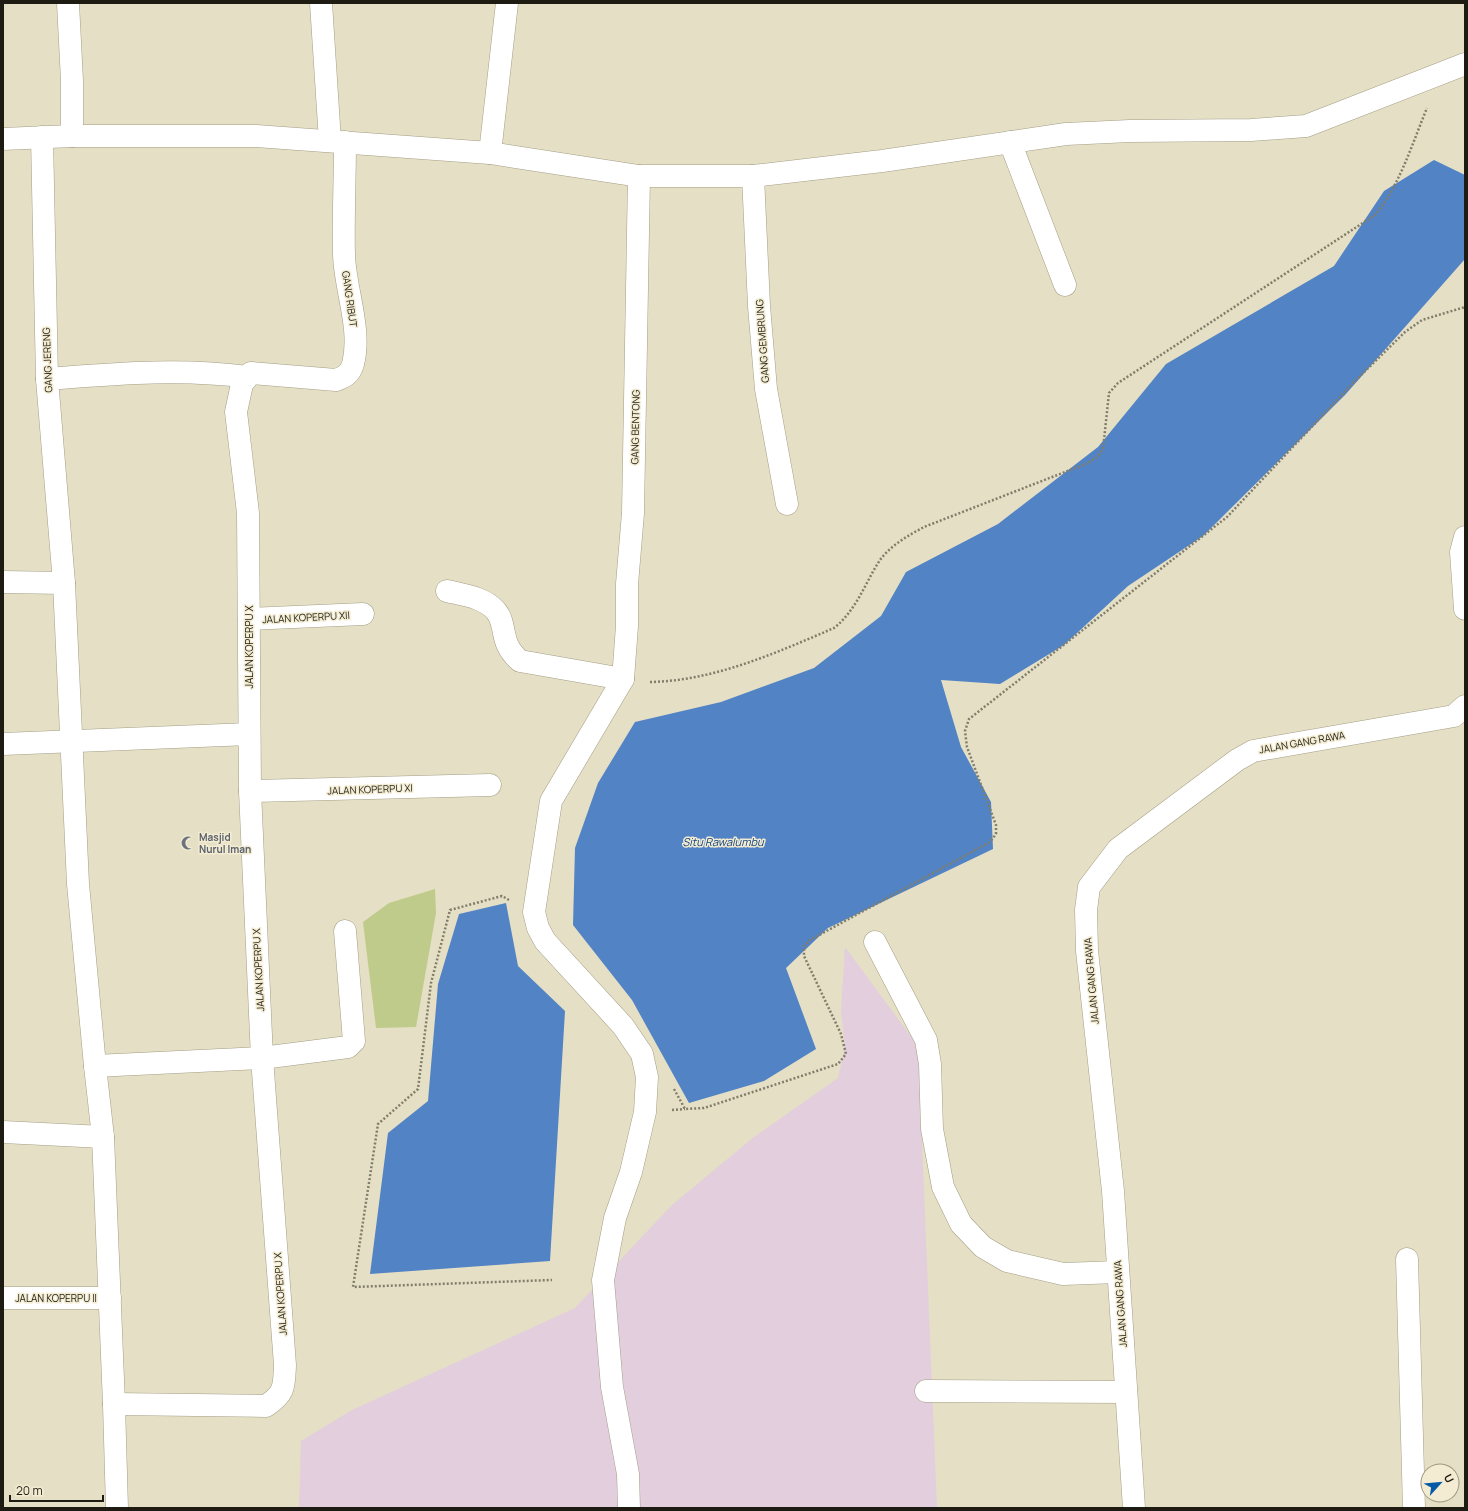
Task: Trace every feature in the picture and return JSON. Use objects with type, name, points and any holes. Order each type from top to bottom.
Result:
[{"type":"street","points":[[68,3],[72,81],[72,136]]},
{"type":"street","name":"GANG RIBUT","points":[[47,379],[140,372],[211,372],[246,377],[251,373],[336,380],[346,376],[353,363],[355,323],[344,257],[338,142],[321,3]]},
{"type":"street","points":[[490,152],[507,3]]},
{"type":"street","points":[[3,139],[72,136],[256,136],[490,152],[639,176],[753,176],[882,161],[1066,134],[1130,131],[1251,130],[1306,126],[1465,64]]},
{"type":"street","name":"GANG JERENG","points":[[42,137],[47,379],[64,583],[70,742],[78,884],[103,1136],[117,1508]]},
{"type":"street","points":[[1010,142],[1065,285]]},
{"type":"street","name":"GANG BENTONG","points":[[623,678],[633,514],[639,176]]},
{"type":"street","name":"GANG GEMBRUNG","points":[[753,176],[759,306],[766,389],[788,504]]},
{"type":"street","name":"JALAN KOPERPU X","points":[[114,1404],[266,1406],[276,1399],[284,1389],[285,1365],[262,1058],[250,791],[248,513],[236,412],[242,384],[246,377]]},
{"type":"street","points":[[1465,537],[1461,552],[1465,609]]},
{"type":"street","points":[[3,582],[64,583]]},
{"type":"street","points":[[447,591],[481,600],[496,612],[506,645],[512,654],[520,661],[623,678],[552,802],[534,912],[538,928],[545,941],[623,1026],[642,1054],[647,1077],[645,1112],[631,1172],[615,1218],[603,1280],[612,1387],[628,1474],[629,1508]]},
{"type":"street","name":"JALAN KOPERPU XII","points":[[249,619],[363,614]]},
{"type":"street","name":"JALAN GANG RAWA","points":[[1134,1508],[1113,1191],[1087,951],[1086,910],[1089,887],[1118,849],[1237,760],[1253,751],[1454,716],[1465,706]]},
{"type":"street","points":[[3,744],[249,734]]},
{"type":"street","name":"JALAN KOPERPU XI","points":[[250,791],[490,785]]},
{"type":"street","points":[[95,1066],[262,1058],[348,1047],[354,1041],[345,930]]},
{"type":"street","points":[[875,942],[926,1040],[930,1064],[932,1129],[943,1186],[962,1224],[983,1247],[1008,1261],[1063,1274],[1118,1272]]},
{"type":"street","points":[[3,1132],[103,1136]]},
{"type":"street","points":[[1407,1259],[1414,1508]]},
{"type":"street","name":"JALAN KOPERPU II","points":[[3,1298],[110,1298]]},
{"type":"street","points":[[926,1391],[1126,1392]]},
{"type":"path","points":[[623,678],[648,682],[676,681],[752,660],[834,628],[844,620],[850,612],[881,559],[906,537],[924,527],[1088,463],[1098,456],[1103,449],[1109,393],[1118,383],[1375,215],[1385,203],[1400,174],[1427,107],[1431,103]]},
{"type":"path","points":[[674,1088],[685,1109],[704,1108],[838,1064],[846,1054],[841,1034],[804,956],[804,946],[810,940],[990,842],[996,834],[996,825],[967,747],[965,731],[969,719],[1227,517],[1353,382],[1405,332],[1422,320],[1465,307]]},
{"type":"path","points":[[534,912],[502,896],[450,910],[431,983],[418,1089],[378,1124],[353,1287],[552,1280]]},
{"type":"shaded area","points":[[845,947],[918,1046],[937,1508],[299,1508],[301,1441],[352,1410],[575,1308],[672,1205],[754,1137],[838,1078],[845,1046],[841,1011]]},
{"type":"green space","points":[[435,889],[436,913],[416,1027],[376,1028],[363,922],[389,903]]},
{"type":"water","name":"Situ Rawalumbu","points":[[1434,160],[1465,175],[1465,259],[1345,395],[1203,536],[1128,586],[1064,645],[1000,684],[941,680],[961,747],[991,802],[993,849],[828,928],[786,968],[816,1049],[764,1081],[689,1103],[632,1000],[573,925],[575,848],[598,783],[635,722],[721,702],[814,668],[881,616],[906,572],[998,524],[1098,447],[1166,364],[1334,266],[1384,191]]},
{"type":"water","points":[[506,903],[518,966],[565,1011],[550,1261],[370,1274],[388,1133],[428,1101],[438,984],[459,914]]},
{"type":"place","name":"Masjid Nurul Iman","points":[[188,843]]}]
